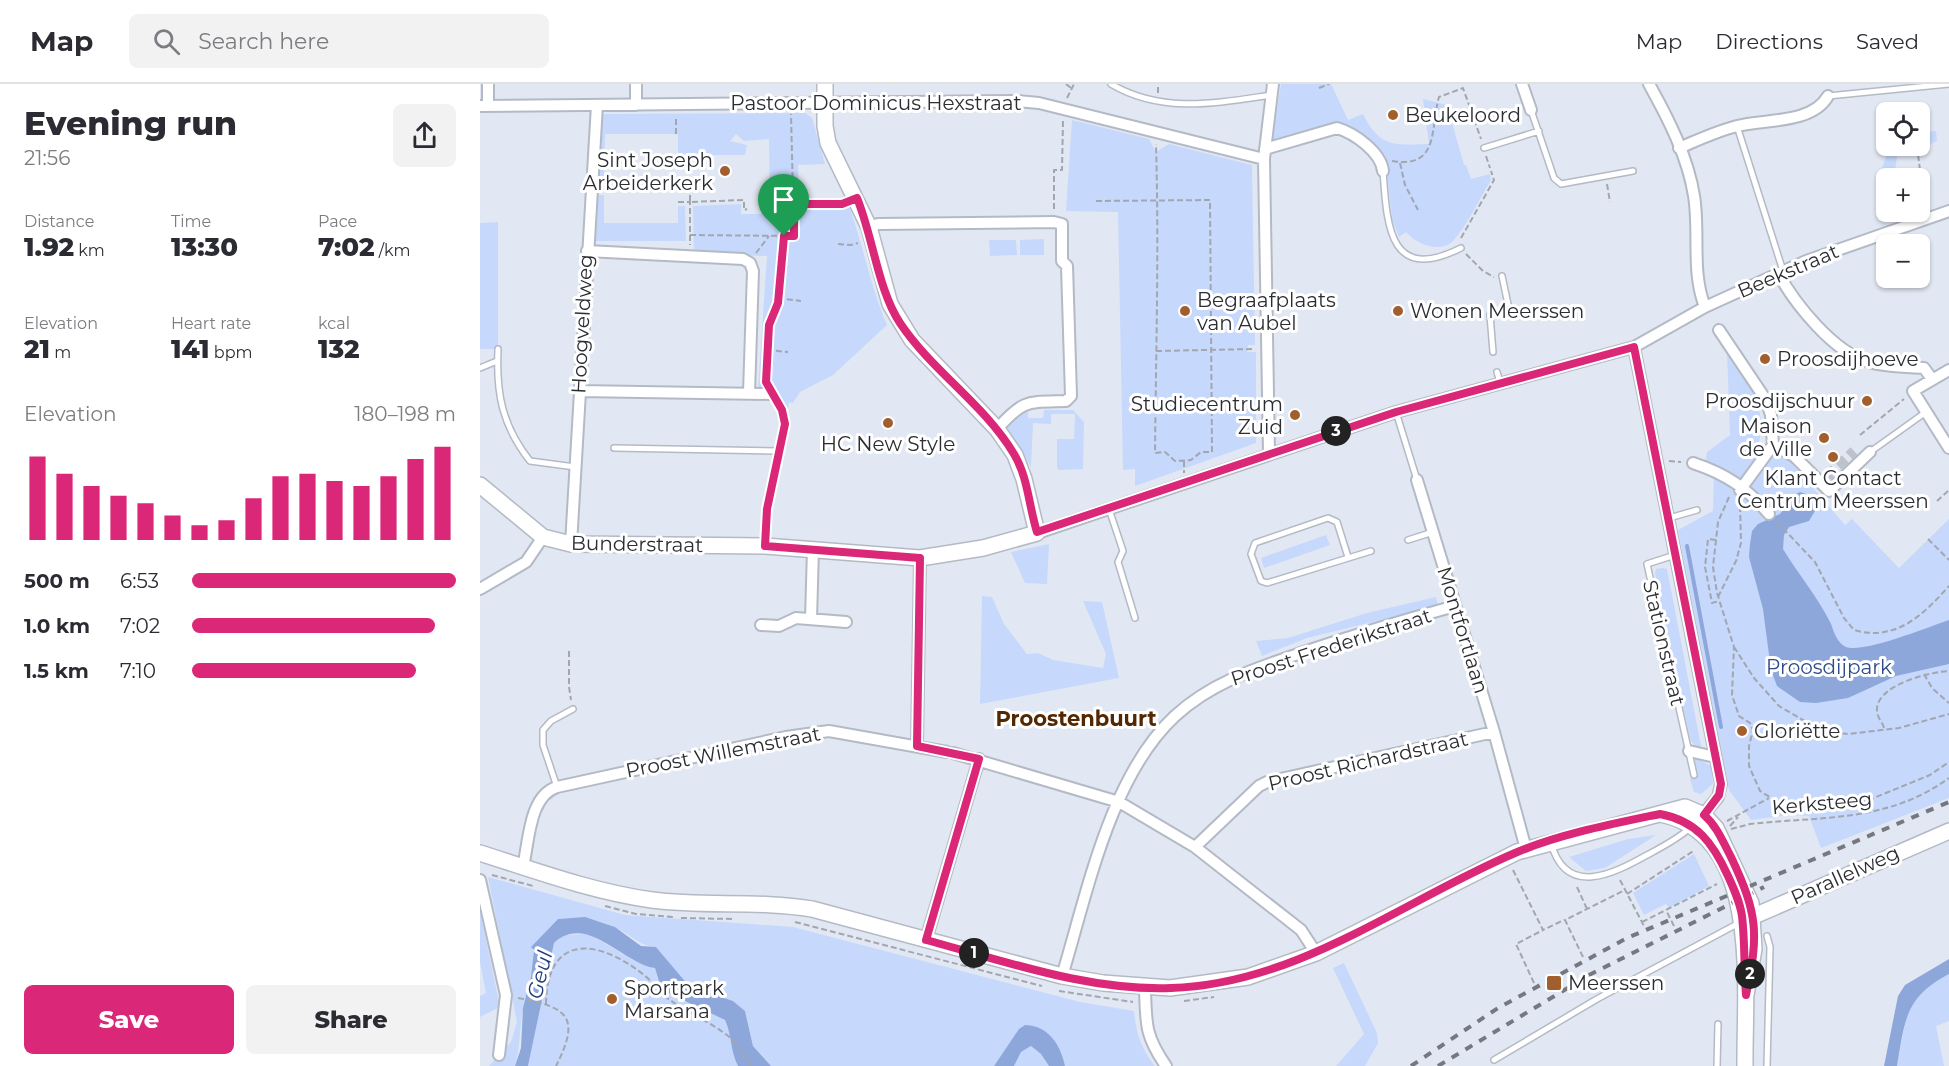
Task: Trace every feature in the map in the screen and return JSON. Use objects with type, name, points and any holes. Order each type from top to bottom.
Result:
[{"type":"street","points":[[484,106],[488,84]]},
{"type":"street","points":[[636,84],[636,105]]},
{"type":"street","points":[[825,84],[825,126],[832,155],[857,198],[870,232],[884,287],[899,321],[925,355],[997,429],[1020,467],[1037,532]]},
{"type":"street","points":[[1522,84],[1531,110]]},
{"type":"street","points":[[1649,84],[1679,148],[1694,197],[1700,284],[1706,307]]},
{"type":"street","points":[[1269,453],[1264,154],[1273,89]]},
{"type":"street","points":[[1679,148],[1737,126],[1793,117],[1822,106],[1828,96]]},
{"type":"street","name":"Pastoor Dominicus Hexstraat","points":[[484,106],[825,101],[1017,101],[1039,103],[1156,134],[1264,154]]},
{"type":"street","name":"Hoogveldweg","points":[[571,544],[586,251],[597,105]]},
{"type":"street","points":[[1264,154],[1337,128],[1371,149],[1383,167]]},
{"type":"street","name":"Beekstraat","points":[[1634,347],[1706,307],[1781,272],[1829,252],[1949,211]]},
{"type":"street","points":[[870,232],[879,224],[1054,222],[1062,224],[1062,261],[1067,266],[1071,396],[1066,401],[1028,402],[1016,408],[997,429]]},
{"type":"street","points":[[586,251],[743,259],[750,263],[753,271],[749,393]]},
{"type":"street","points":[[1781,272],[1795,300],[1825,333],[1849,352],[1868,365],[1924,368],[1932,379]]},
{"type":"street","points":[[1719,330],[1766,400],[1771,415],[1773,446],[1738,486]]},
{"type":"street","name":"Bunderstraat","points":[[480,485],[543,537],[571,544],[765,546],[920,558],[983,548],[1037,532],[1499,377],[1634,347]]},
{"type":"street","name":"Stationstraat","points":[[1634,347],[1721,791],[1693,825]]},
{"type":"street","points":[[1948,446],[1913,392],[1949,370]]},
{"type":"street","points":[[579,391],[773,394]]},
{"type":"street","points":[[1773,446],[1794,456],[1829,491],[1870,452]]},
{"type":"street","points":[[1693,463],[1720,472],[1769,514]]},
{"type":"street","name":"Montfortlaan","points":[[1417,480],[1494,732],[1526,849]]},
{"type":"street","points":[[480,589],[526,562],[543,537]]},
{"type":"street","points":[[811,619],[813,549]]},
{"type":"street","points":[[917,746],[920,558]]},
{"type":"street","name":"Proost Frederikstraat","points":[[1060,983],[1103,839],[1119,802],[1154,741],[1174,717],[1202,694],[1245,673],[1374,628],[1455,606]]},
{"type":"street","points":[[761,625],[779,626],[796,618],[846,622]]},
{"type":"street","name":"Proost Willemstraat","points":[[557,787],[786,737],[829,731],[979,759],[1119,802],[1195,847],[1301,930],[1316,953]]},
{"type":"street","name":"Proost Richardstraat","points":[[1195,847],[1259,786],[1267,782],[1494,732]]},
{"type":"street","points":[[1689,751],[1715,756]]},
{"type":"street","points":[[926,940],[979,759]]},
{"type":"street","points":[[523,867],[537,802],[548,790],[557,787]]},
{"type":"street","points":[[480,853],[615,893],[653,900],[782,904],[812,909],[926,940],[1060,983],[1145,995],[1270,971],[1316,953],[1526,849],[1685,807],[1693,825],[1716,828],[1748,895],[1748,918],[1754,948],[1746,995],[1745,1066]]},
{"type":"street","name":"Parallelweg","points":[[1748,918],[1949,831]]},
{"type":"street","points":[[485,877],[506,995],[499,1055]]},
{"type":"street","points":[[1145,995],[1147,1033],[1152,1046],[1166,1066]]},
{"type":"lane","points":[[1111,84],[1126,93],[1180,105],[1208,105],[1273,89]]},
{"type":"lane","points":[[1828,96],[1949,84]]},
{"type":"lane","points":[[1531,110],[1554,178],[1562,184],[1633,171]]},
{"type":"lane","points":[[1737,126],[1781,272]]},
{"type":"lane","points":[[1484,148],[1539,131]]},
{"type":"lane","points":[[1383,167],[1386,218],[1400,247],[1417,260],[1439,259],[1461,248]]},
{"type":"lane","points":[[1492,352],[1490,315],[1509,309],[1502,276]]},
{"type":"lane","points":[[498,350],[499,404],[522,451],[530,461],[575,467]]},
{"type":"lane","points":[[480,368],[497,361]]},
{"type":"lane","points":[[1870,452],[1926,411]]},
{"type":"lane","name":"Montfortlaan","points":[[1396,412],[1417,480]]},
{"type":"lane","points":[[614,448],[779,451],[767,509],[765,546]]},
{"type":"lane","points":[[1109,507],[1123,551],[1118,562],[1135,618]]},
{"type":"lane","points":[[1667,519],[1697,510]]},
{"type":"lane","points":[[1348,558],[1337,522],[1328,518],[1256,543],[1251,554],[1261,581],[1267,583],[1371,551]]},
{"type":"lane","points":[[1408,540],[1433,532]]},
{"type":"lane","name":"Stationstraat","points":[[1675,555],[1647,564],[1694,775]]},
{"type":"lane","points":[[557,787],[543,745],[543,730],[551,721],[573,709]]},
{"type":"lane","points":[[1550,842],[1554,856],[1565,868],[1577,875],[1591,878],[1615,872],[1693,825]]},
{"type":"lane","points":[[1494,1060],[1597,999],[1748,918]]},
{"type":"lane","points":[[1767,936],[1770,947],[1767,1066]]},
{"type":"lane","points":[[1717,1066],[1718,1024]]},
{"type":"path","points":[[1066,84],[1071,88]]},
{"type":"path","points":[[1054,222],[1054,170],[1062,170],[1063,110],[1074,84]]},
{"type":"path","points":[[1319,88],[1329,84]]},
{"type":"path","points":[[1383,167],[1387,160],[1400,162],[1416,160],[1428,151],[1439,97],[1463,88],[1494,180],[1461,236],[1461,248],[1468,258],[1488,275],[1502,276]]},
{"type":"path","points":[[690,235],[794,236],[791,102]]},
{"type":"path","points":[[676,104],[676,134]]},
{"type":"path","points":[[1096,201],[1157,200],[1210,200],[1212,452],[1201,452],[1191,460],[1184,461],[1175,461],[1165,452],[1155,453],[1157,200],[1156,134]]},
{"type":"path","points":[[1400,162],[1405,184],[1418,210]]},
{"type":"path","points":[[1606,176],[1610,202]]},
{"type":"path","points":[[690,186],[690,256]]},
{"type":"path","points":[[794,204],[842,204],[857,198]]},
{"type":"path","points":[[678,202],[744,200],[744,210],[747,209]]},
{"type":"path","points":[[838,244],[851,245],[870,232]]},
{"type":"path","points":[[750,263],[769,236]]},
{"type":"path","points":[[779,451],[785,424],[766,382],[769,325],[778,298],[784,236]]},
{"type":"path","points":[[778,298],[801,300]]},
{"type":"path","points":[[1155,351],[1268,348]]},
{"type":"path","points":[[767,350],[788,352]]},
{"type":"path","points":[[1860,435],[1913,392]]},
{"type":"path","points":[[1184,461],[1184,472]]},
{"type":"path","points":[[1738,486],[1718,522],[1713,567],[1718,597],[1734,647],[1754,678],[1779,706],[1822,731],[1848,734],[1911,725],[1949,714]]},
{"type":"path","points":[[1718,597],[1741,543],[1738,486]]},
{"type":"path","points":[[1937,501],[1948,490]]},
{"type":"path","points":[[1769,514],[1823,574],[1844,618],[1854,630],[1888,632],[1907,626],[1922,615],[1949,586]]},
{"type":"path","points":[[1716,540],[1708,539],[1705,567],[1712,603],[1719,601]]},
{"type":"path","points":[[1928,539],[1949,560]]},
{"type":"path","points":[[1734,647],[1732,695],[1739,716],[1750,723],[1752,730],[1748,757],[1752,776],[1760,791],[1780,804],[1814,808],[1859,804],[1930,775],[1949,762]]},
{"type":"path","points":[[569,651],[569,687],[573,709]]},
{"type":"path","points":[[1884,729],[1877,713],[1879,701],[1896,686],[1924,674],[1949,671]]},
{"type":"path","points":[[1924,674],[1932,688],[1949,702]]},
{"type":"path","name":"Kerksteeg","points":[[1741,815],[1726,830],[1750,824],[1880,812],[1934,789],[1949,778]]},
{"type":"path","points":[[1726,821],[1769,798]]},
{"type":"path","points":[[1534,983],[1516,944],[1626,892],[1699,847]]},
{"type":"path","points":[[1505,870],[1521,865]]},
{"type":"path","points":[[1511,867],[1543,930]]},
{"type":"path","points":[[485,877],[540,888]]},
{"type":"path","points":[[1620,880],[1644,926]]},
{"type":"path","points":[[1642,922],[1718,883]]},
{"type":"path","points":[[1577,887],[1587,909]]},
{"type":"path","points":[[604,906],[647,916],[736,919]]},
{"type":"path","points":[[1666,910],[1674,926]]},
{"type":"path","points":[[1565,920],[1583,957]]},
{"type":"path","points":[[791,921],[1047,988]]},
{"type":"path","points":[[546,1004],[546,982],[554,962],[569,950],[592,948],[616,956],[644,975],[668,999],[737,1044],[752,1066]]},
{"type":"path","points":[[1060,983],[1116,1001],[1145,995]]},
{"type":"path","points":[[1183,1001],[1217,996]]},
{"type":"path","points":[[525,999],[557,1008],[569,1028],[565,1047],[555,1066]]},
{"type":"green space","points":[[1281,84],[1331,84],[1348,120],[1363,114],[1369,125],[1382,139],[1397,144],[1429,144],[1423,99],[1447,105],[1464,165],[1471,179],[1490,174],[1491,180],[1453,241],[1442,247],[1435,247],[1422,244],[1406,232],[1399,237],[1392,219],[1385,155],[1356,132],[1343,127],[1319,127],[1272,143]]},
{"type":"green space","points":[[805,113],[812,118],[825,164],[798,165],[799,198],[838,200],[845,196],[887,325],[833,375],[800,392],[793,403],[789,402],[788,409],[784,409],[773,390],[758,389],[767,256],[694,254],[693,206],[741,204],[741,214],[770,214],[769,139],[744,141],[736,134],[730,141],[747,145],[745,155],[678,155],[678,134],[605,134],[604,182],[598,182],[599,114]]},
{"type":"green space","points":[[1072,120],[1149,139],[1156,152],[1169,144],[1252,165],[1255,345],[1248,345],[1247,352],[1256,352],[1256,443],[1135,486],[1135,469],[1123,470],[1118,212],[1066,211]]},
{"type":"green space","points":[[1930,131],[1936,131],[1937,141],[1930,144]]},
{"type":"green space","points":[[1897,156],[1896,168],[1882,168],[1886,157]]},
{"type":"green space","points":[[597,195],[604,195],[604,223],[678,223],[678,206],[685,206],[686,241],[593,241]]},
{"type":"green space","points":[[498,222],[498,349],[480,349],[480,223]]},
{"type":"green space","points":[[1044,239],[1044,255],[1020,255],[1020,240]]},
{"type":"green space","points":[[989,240],[1016,240],[1017,255],[990,256]]},
{"type":"green space","name":"Proosdijpark","points":[[1727,352],[1748,383],[1758,405],[1761,416],[1759,442],[1791,462],[1845,525],[1852,519],[1899,568],[1949,519],[1949,798],[1821,848],[1809,816],[1790,815],[1751,820],[1729,790],[1678,530],[1713,511],[1714,466],[1705,463],[1707,452],[1730,435]]},
{"type":"green space","points":[[1028,409],[1028,418],[1043,418],[1044,410],[1073,410],[1084,422],[1083,469],[1058,470],[1057,466],[1057,439],[1074,439],[1075,414],[1051,414],[1051,424],[1033,423],[1031,467],[1006,426],[1018,413]]},
{"type":"green space","points":[[1326,535],[1330,545],[1264,568],[1261,558]]},
{"type":"green space","points":[[1049,544],[1047,584],[1025,583],[1011,552]]},
{"type":"green space","points":[[1656,569],[1667,569],[1701,746],[1697,748],[1691,741],[1662,619],[1655,573]]},
{"type":"green space","points":[[982,596],[992,597],[1004,624],[1027,654],[1038,653],[1053,660],[1103,668],[1106,654],[1083,601],[1102,602],[1119,678],[980,704]]},
{"type":"green space","points":[[1436,597],[1438,606],[1307,638],[1262,656],[1256,641],[1288,638],[1367,613]]},
{"type":"green space","points":[[1694,757],[1711,766],[1713,784],[1701,794],[1694,792],[1690,779],[1698,777]]},
{"type":"green space","points":[[1656,835],[1605,868],[1586,871],[1569,857],[1628,839]]},
{"type":"green space","points":[[1694,854],[1709,886],[1669,908],[1666,904],[1644,915],[1633,893]]},
{"type":"green space","points":[[488,877],[625,915],[793,927],[1080,1002],[1134,1011],[1140,1040],[1155,1066],[1065,1066],[1057,1044],[1047,1032],[1025,1025],[994,1066],[771,1066],[753,1046],[745,1011],[733,1001],[689,986],[656,947],[644,944],[610,925],[576,918],[558,919],[532,946],[534,968],[522,1014],[515,1066],[489,1066],[511,1042],[517,1022]]},
{"type":"green space","points":[[480,910],[500,1007],[480,1017],[480,996],[486,993],[480,962]]},
{"type":"green space","name":"Sportpark Marsana","points":[[585,934],[646,966],[655,968],[658,980],[668,993],[725,1020],[738,1066],[528,1066],[554,943],[565,935]]},
{"type":"green space","points":[[1344,963],[1377,1033],[1378,1043],[1365,1066],[1336,1066],[1364,1034],[1333,968]]},
{"type":"green space","points":[[1949,974],[1949,1021],[1936,1026],[1944,1066],[1897,1066],[1909,1011],[1922,992]]},
{"type":"green space","points":[[1031,1046],[1041,1054],[1049,1066],[1014,1066],[1021,1052]]},
{"type":"water","points":[[1800,492],[1809,495],[1815,511],[1809,521],[1789,527],[1784,535],[1783,549],[1820,604],[1840,643],[1846,647],[1866,647],[1949,620],[1949,664],[1896,676],[1848,698],[1816,703],[1800,702],[1777,686],[1771,670],[1763,609],[1749,557],[1750,544],[1752,531],[1758,524],[1780,514],[1794,495]]},
{"type":"water","name":"Geul","points":[[585,917],[615,927],[641,946],[656,947],[689,986],[733,1001],[745,1011],[753,1046],[771,1066],[738,1066],[725,1020],[668,993],[660,985],[655,968],[643,965],[592,936],[579,933],[567,935],[554,943],[528,1066],[515,1066],[521,1048],[523,1008],[531,977],[534,950],[531,947],[558,919]]},
{"type":"water","points":[[1949,959],[1949,974],[1923,992],[1910,1011],[1902,1035],[1897,1066],[1884,1066],[1898,996],[1905,985]]},
{"type":"water","points":[[1025,1025],[1047,1032],[1057,1044],[1065,1066],[1049,1066],[1041,1054],[1031,1046],[1021,1052],[1014,1066],[994,1066],[1019,1029]]},
{"type":"waterway","points":[[1687,546],[1721,727]]},
{"type":"tunnel","points":[[1827,476],[1854,451]]},
{"type":"railway","points":[[1411,1066],[1498,1008],[1627,938],[1949,802]]},
{"type":"railway","points":[[1438,1066],[1591,974],[1764,887]]},
{"type":"place","name":"Beukeloord","points":[[1393,115]]},
{"type":"place","name":"Sint Joseph Arbeiderkerk","points":[[725,171]]},
{"type":"place","name":"Begraafplaats van Aubel","points":[[1185,311]]},
{"type":"place","name":"Wonen Meerssen","points":[[1398,311]]},
{"type":"place","name":"Proosdijhoeve","points":[[1765,359]]},
{"type":"place","name":"Proosdijschuur","points":[[1867,401]]},
{"type":"place","name":"Studiecentrum Zuid","points":[[1295,415]]},
{"type":"place","name":"HC New Style","points":[[888,423]]},
{"type":"place","name":"Maison de Ville","points":[[1824,438]]},
{"type":"place","name":"Klant Contact Centrum Meerssen","points":[[1833,457]]},
{"type":"place","name":"Gloriëtte","points":[[1742,731]]},
{"type":"place","name":"Meerssen","points":[[1554,983]]},
{"type":"place","name":"Sportpark Marsana","points":[[612,999]]},
{"type":"district","name":"Proostenbuurt","points":[[1076,719]]},
{"type":"route","points":[[857,198],[869,227],[884,287],[899,321],[925,355],[997,429],[1015,455],[1024,479],[1037,532],[1396,412],[1634,347],[1721,784],[1719,795],[1704,815],[1719,834],[1751,903],[1755,936],[1746,995],[1741,914],[1738,899],[1726,872],[1710,840],[1693,825],[1660,814],[1517,852],[1316,953],[1270,971],[1194,987],[1145,988],[1062,976],[926,940],[979,759],[917,746],[920,558],[765,546],[767,509],[785,424],[782,410],[766,382],[769,325],[778,303],[784,236],[794,236],[794,204],[842,204],[857,198]]}]
